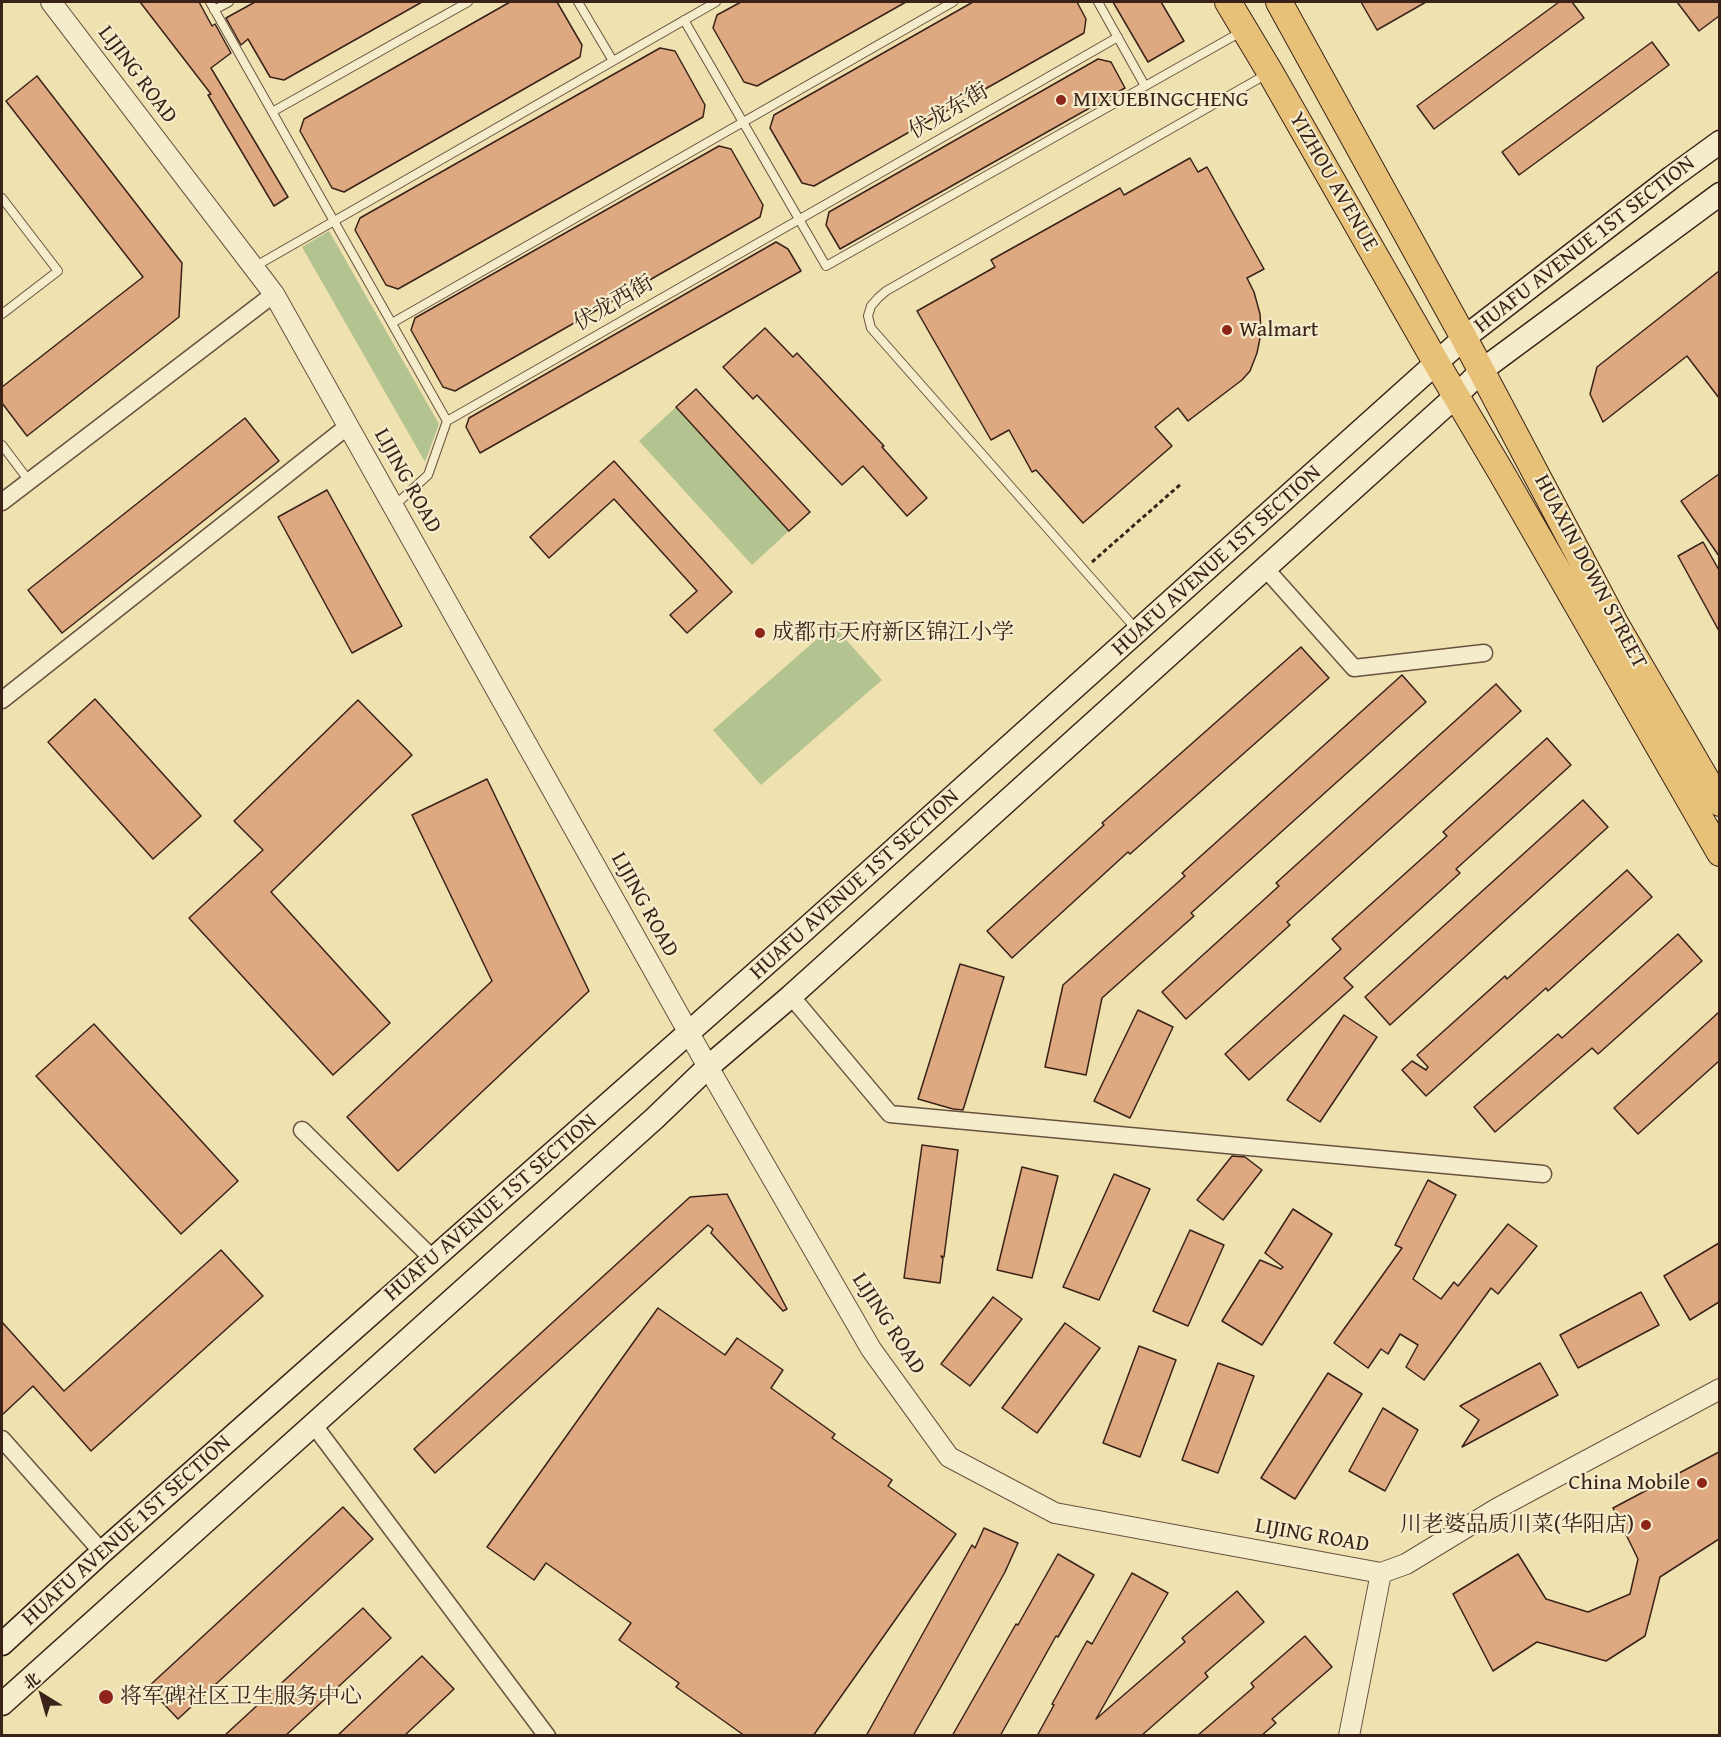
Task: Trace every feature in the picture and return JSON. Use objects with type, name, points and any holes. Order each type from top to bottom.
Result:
[{"type":"main road","name":"YIZHOU AVENUE","points":[[1228,2],[1719,853]]},
{"type":"main road","name":"YIZHOU AVENUE","points":[[1279,2],[1464,338]]},
{"type":"main road","name":"HUAFU AVENUE 1ST SECTION","points":[[2,1644],[102,1552],[689,1034],[1464,338],[1719,142]]},
{"type":"main road","points":[[2,1704],[655,1118],[708,1067],[791,996],[1456,396],[1482,370],[1719,194]]},
{"type":"main road","name":"HUAXIN DOWN STREET","points":[[1464,338],[1616,623],[1719,803]]},
{"type":"street","name":"LIJING ROAD","points":[[51,2],[274,294],[689,1034],[870,1349],[949,1457],[1055,1513],[1381,1573]]},
{"type":"street","points":[[2,502],[274,294]]},
{"type":"street","points":[[2,700],[348,426]]},
{"type":"street","points":[[1264,568],[1354,668],[1484,653]]},
{"type":"street","points":[[791,996],[890,1114],[1543,1174]]},
{"type":"street","points":[[302,1130],[433,1260]]},
{"type":"street","points":[[1349,1736],[1381,1573],[1406,1564],[1498,1508],[1719,1389]]},
{"type":"street","points":[[314,1424],[547,1736]]},
{"type":"street","points":[[2,1439],[102,1552]]},
{"type":"lane","points":[[229,2],[212,6],[447,421],[428,475],[393,507]]},
{"type":"lane","points":[[272,112],[468,2]]},
{"type":"lane","points":[[578,2],[613,61]]},
{"type":"lane","points":[[253,267],[716,2]]},
{"type":"lane","points":[[392,323],[953,2]]},
{"type":"lane","points":[[1098,2],[1145,86]]},
{"type":"lane","points":[[684,20],[826,266],[1244,30]]},
{"type":"lane","name":"伏龙东街","points":[[799,219],[1118,37]]},
{"type":"lane","points":[[1138,632],[871,328],[868,316],[871,306],[886,291],[1270,72]]},
{"type":"lane","points":[[2,198],[58,272],[2,314]]},
{"type":"lane","name":"伏龙西街","points":[[447,421],[799,219]]},
{"type":"lane","points":[[3,451],[29,481]]},
{"type":"path","points":[[1083,569],[1182,483]]},
{"type":"green space","points":[[329,231],[439,424],[425,462],[302,247]]},
{"type":"green space","points":[[676,407],[789,531],[752,565],[639,441]]},
{"type":"green space","points":[[833,625],[882,680],[761,785],[713,730]]},
{"type":"building","points":[[140,2],[199,2],[212,26],[215,24],[231,53],[211,68],[288,197],[274,206],[208,95],[211,94]]},
{"type":"building","points":[[255,2],[422,2],[284,80],[270,77],[248,39],[241,45],[226,18]]},
{"type":"building","points":[[510,2],[557,2],[582,45],[580,57],[344,192],[332,188],[300,131],[304,119]]},
{"type":"building","points":[[741,2],[906,2],[757,86],[744,82],[713,28],[717,15]]},
{"type":"building","points":[[973,2],[1077,2],[1086,19],[1084,33],[814,186],[802,183],[770,128],[774,115]]},
{"type":"building","points":[[1113,2],[1161,2],[1184,41],[1148,62]]},
{"type":"building","points":[[1361,2],[1426,2],[1377,30]]},
{"type":"building","points":[[1559,2],[1572,2],[1584,18],[1434,129],[1417,106]]},
{"type":"building","points":[[1677,2],[1719,2],[1719,16],[1699,31]]},
{"type":"building","points":[[1652,42],[1669,65],[1519,175],[1502,152]]},
{"type":"building","points":[[660,48],[675,51],[705,105],[703,117],[398,289],[386,285],[355,230],[360,218]]},
{"type":"building","points":[[1098,59],[1111,62],[1125,88],[840,249],[826,225],[829,212]]},
{"type":"building","points":[[37,76],[182,263],[179,317],[27,436],[2,403],[2,387],[143,277],[6,101]]},
{"type":"building","points":[[719,146],[731,149],[763,205],[760,217],[455,391],[443,387],[411,330],[415,318]]},
{"type":"building","points":[[1190,158],[1198,172],[1207,167],[1264,269],[1247,278],[1254,292],[1260,314],[1261,333],[1257,353],[1250,371],[1242,380],[1188,421],[1178,408],[1155,427],[1172,446],[1083,523],[1036,470],[1032,472],[1009,430],[991,440],[917,311],[995,267],[991,260],[1120,188],[1124,195]]},
{"type":"building","points":[[776,242],[788,249],[801,271],[480,453],[466,427],[469,418]]},
{"type":"building","points":[[1719,271],[1719,398],[1687,356],[1603,422],[1590,394],[1597,367]]},
{"type":"building","points":[[765,328],[793,357],[797,353],[884,446],[882,447],[927,498],[907,516],[863,466],[842,485],[757,395],[753,399],[723,367]]},
{"type":"building","points":[[696,389],[810,512],[789,531],[676,407]]},
{"type":"building","points":[[245,418],[279,461],[62,633],[28,590]]},
{"type":"building","points":[[614,461],[732,592],[687,633],[670,615],[697,591],[614,499],[549,558],[530,537]]},
{"type":"building","points":[[1719,474],[1719,556],[1681,501]]},
{"type":"building","points":[[327,490],[402,626],[352,653],[278,517]]},
{"type":"building","points":[[1703,542],[1719,570],[1719,631],[1678,556]]},
{"type":"building","points":[[1301,647],[1329,678],[1130,854],[1128,852],[1012,958],[987,931],[1104,825],[1102,823]]},
{"type":"building","points":[[1402,675],[1426,702],[1191,913],[1194,916],[1102,998],[1086,1075],[1045,1067],[1063,985],[1185,876],[1182,873]]},
{"type":"building","points":[[1496,684],[1521,711],[1287,922],[1290,925],[1186,1019],[1162,992],[1279,886],[1276,883]]},
{"type":"building","points":[[95,699],[201,816],[153,859],[48,742]]},
{"type":"building","points":[[358,700],[412,755],[271,892],[390,1023],[333,1075],[189,918],[263,850],[234,821]]},
{"type":"building","points":[[1547,738],[1571,765],[1456,869],[1460,873],[1344,978],[1353,987],[1249,1080],[1225,1054],[1341,949],[1332,939],[1447,836],[1443,832]]},
{"type":"building","points":[[487,779],[589,991],[398,1171],[347,1117],[492,981],[412,815]]},
{"type":"building","points":[[1583,800],[1608,827],[1390,1025],[1365,997]]},
{"type":"building","points":[[1627,870],[1652,897],[1548,991],[1546,988],[1426,1096],[1402,1070],[1412,1061],[1426,1070],[1428,1067],[1417,1055],[1505,976],[1507,979]]},
{"type":"building","points":[[1678,934],[1702,961],[1598,1054],[1592,1048],[1495,1132],[1474,1107],[1558,1034],[1562,1038]]},
{"type":"building","points":[[960,964],[1004,977],[963,1110],[918,1099]]},
{"type":"building","points":[[1138,1010],[1173,1027],[1130,1118],[1094,1101]]},
{"type":"building","points":[[1719,1012],[1719,1061],[1638,1134],[1614,1108]]},
{"type":"building","points":[[1344,1015],[1377,1037],[1320,1122],[1287,1100]]},
{"type":"building","points":[[94,1024],[238,1181],[181,1234],[36,1076]]},
{"type":"building","points":[[922,1145],[958,1150],[944,1257],[941,1256],[943,1259],[940,1283],[904,1278]]},
{"type":"building","points":[[1232,1156],[1245,1157],[1262,1170],[1223,1220],[1197,1200]]},
{"type":"building","points":[[1022,1167],[1058,1176],[1032,1278],[997,1270]]},
{"type":"building","points":[[1114,1174],[1150,1189],[1099,1300],[1063,1287]]},
{"type":"building","points":[[1428,1180],[1456,1195],[1413,1279],[1441,1299],[1454,1282],[1458,1286],[1508,1224],[1537,1246],[1498,1294],[1491,1288],[1424,1380],[1406,1367],[1418,1345],[1400,1334],[1388,1354],[1381,1349],[1368,1368],[1334,1343],[1402,1248],[1395,1245]]},
{"type":"building","points":[[727,1194],[787,1309],[783,1311],[711,1233],[713,1229],[708,1225],[435,1473],[414,1449],[690,1197]]},
{"type":"building","points":[[1293,1209],[1332,1234],[1262,1345],[1222,1321],[1260,1260],[1281,1269],[1283,1267],[1265,1253]]},
{"type":"building","points":[[1190,1230],[1224,1245],[1188,1326],[1153,1311]]},
{"type":"building","points":[[1719,1243],[1719,1302],[1690,1320],[1664,1276]]},
{"type":"building","points":[[221,1250],[263,1296],[91,1451],[33,1386],[2,1415],[2,1322],[64,1391]]},
{"type":"building","points":[[1641,1292],[1659,1325],[1578,1368],[1560,1335]]},
{"type":"building","points":[[993,1297],[1022,1319],[970,1386],[941,1364]]},
{"type":"building","points":[[658,1308],[725,1355],[737,1338],[783,1370],[771,1388],[835,1434],[832,1438],[892,1480],[888,1486],[956,1534],[813,1736],[745,1736],[676,1687],[679,1683],[619,1640],[631,1623],[546,1563],[534,1580],[487,1547]]},
{"type":"building","points":[[1065,1323],[1100,1348],[1037,1433],[1002,1408]]},
{"type":"building","points":[[1139,1346],[1176,1360],[1140,1457],[1103,1443]]},
{"type":"building","points":[[1218,1363],[1254,1376],[1218,1473],[1182,1460]]},
{"type":"building","points":[[1540,1363],[1558,1395],[1462,1447],[1479,1420],[1460,1406]]},
{"type":"building","points":[[1328,1373],[1362,1394],[1295,1499],[1261,1478]]},
{"type":"building","points":[[1383,1408],[1418,1430],[1385,1491],[1349,1471]]},
{"type":"building","points":[[1719,1452],[1719,1539],[1660,1577],[1645,1636],[1606,1661],[1537,1642],[1493,1671],[1453,1594],[1518,1554],[1546,1599],[1588,1612],[1630,1594],[1638,1559],[1613,1508]]},
{"type":"building","points":[[343,1507],[373,1539],[178,1719],[148,1687]]},
{"type":"building","points":[[984,1528],[1018,1543],[1005,1572],[955,1662],[913,1736],[866,1736],[972,1545],[975,1548]]},
{"type":"building","points":[[1058,1554],[1094,1575],[1058,1637],[1056,1636],[1000,1736],[952,1736],[1016,1624],[1018,1625]]},
{"type":"building","points":[[1132,1573],[1168,1593],[1096,1719],[1185,1642],[1182,1638],[1237,1591],[1264,1622],[1205,1673],[1208,1677],[1141,1736],[1037,1736],[1087,1641],[1092,1644]]},
{"type":"building","points":[[363,1608],[391,1638],[285,1736],[224,1736]]},
{"type":"building","points":[[1305,1636],[1332,1667],[1272,1719],[1276,1723],[1261,1736],[1197,1736],[1254,1687],[1251,1683]]},
{"type":"building","points":[[422,1656],[454,1689],[404,1736],[337,1736]]},
{"type":"place","name":"MIXUEBINGCHENG","points":[[1061,100]]},
{"type":"place","name":"Walmart","points":[[1227,330]]},
{"type":"place","name":"成都市天府新区锦江小学","points":[[760,633]]},
{"type":"place","name":"China Mobile","points":[[1702,1483]]},
{"type":"place","name":"川老婆品质川菜(华阳店)","points":[[1646,1525]]},
{"type":"place","name":"将军碑社区卫生服务中心","points":[[106,1697]]}]
